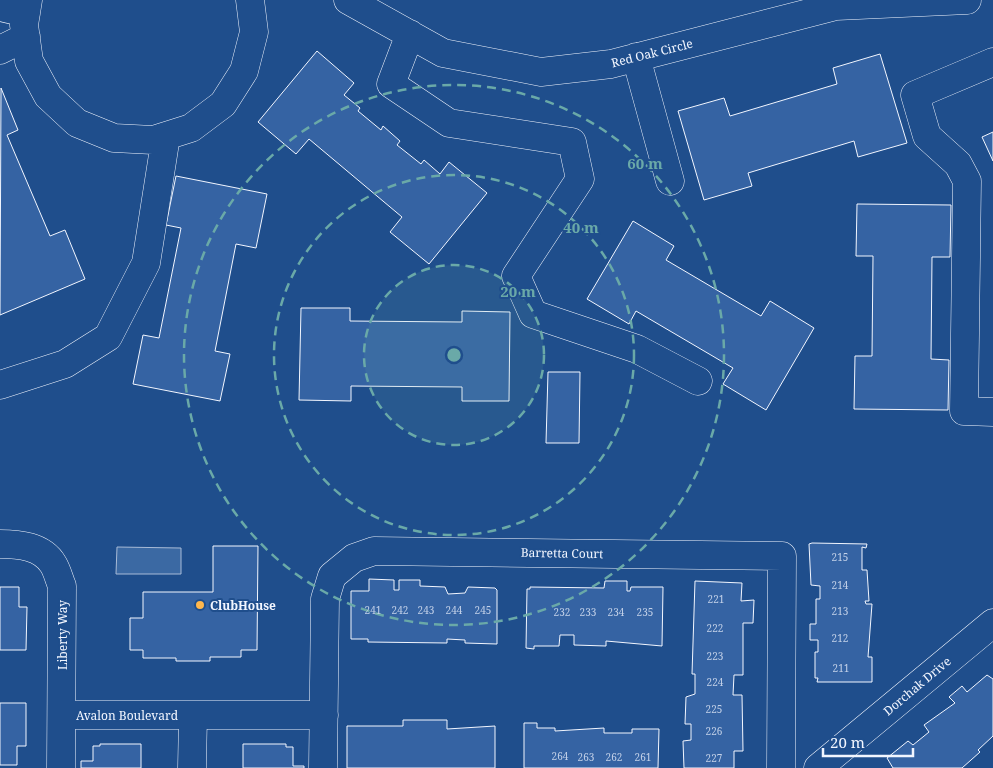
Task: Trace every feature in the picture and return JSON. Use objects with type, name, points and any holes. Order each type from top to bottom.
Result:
[{"type":"street","points":[[20,14],[29,61],[48,96],[77,123],[114,138],[154,140],[191,128],[223,104],[244,70],[254,32],[250,0]]},
{"type":"street","name":"Red Oak Circle","points":[[348,0],[443,53],[541,72],[611,64],[836,6],[967,0]]},
{"type":"street","points":[[0,50],[20,14]]},
{"type":"street","points":[[410,34],[391,84],[434,113],[449,123],[572,142],[580,179],[516,276],[533,314],[637,349],[698,382]]},
{"type":"street","points":[[636,57],[670,181]]},
{"type":"street","points":[[993,62],[915,95],[927,136],[958,164],[967,181],[964,411],[993,412]]},
{"type":"street","points":[[0,386],[65,364],[108,337],[146,263],[166,136]]},
{"type":"street","name":"Liberty Way","points":[[0,544],[20,544],[39,551],[53,563],[62,586],[62,768]]},
{"type":"street","name":"Barretta Court","points":[[323,768],[324,599],[332,576],[354,558],[374,551],[782,556],[781,768]]},
{"type":"street","name":"Dorchak Drive","points":[[818,768],[993,623]]},
{"type":"street","name":"Avalon Boulevard","points":[[62,715],[324,715]]},
{"type":"street","name":"Avalon Boulevard","points":[[192,768],[193,716]]},
{"type":"water","points":[[117,547],[181,548],[181,574],[116,574]]},
{"type":"building","points":[[317,51],[354,83],[344,95],[360,108],[358,111],[381,130],[383,126],[400,141],[397,145],[421,164],[424,160],[440,174],[449,162],[487,193],[429,264],[390,232],[402,217],[309,139],[296,154],[258,122]]},
{"type":"building","points":[[880,54],[907,143],[858,157],[854,141],[748,173],[752,186],[704,200],[678,111],[724,98],[730,116],[837,84],[833,68]]},
{"type":"building","points":[[1,88],[18,130],[7,135],[50,236],[65,230],[85,279],[0,315]]},
{"type":"building","points":[[993,132],[993,161],[982,137]]},
{"type":"building","points":[[176,176],[267,194],[256,248],[236,244],[215,351],[230,354],[220,401],[133,384],[143,335],[159,338],[181,228],[166,225]]},
{"type":"building","points":[[857,204],[951,205],[950,257],[932,257],[931,359],[949,360],[948,410],[854,409],[855,356],[872,356],[873,256],[856,256]]},
{"type":"building","points":[[633,221],[674,246],[666,260],[761,316],[770,301],[814,328],[766,410],[723,384],[733,368],[636,311],[629,324],[587,299]]},
{"type":"building","points":[[301,308],[350,308],[350,321],[462,322],[462,311],[510,312],[509,401],[462,401],[462,387],[351,386],[351,401],[299,400]]},
{"type":"building","points":[[548,372],[580,372],[579,443],[546,443]]},
{"type":"building","points":[[809,544],[867,544],[866,548],[862,547],[862,570],[867,570],[869,601],[865,601],[866,604],[872,604],[868,657],[872,657],[872,682],[817,682],[818,678],[815,678],[815,652],[818,652],[818,640],[810,640],[810,624],[816,624],[816,599],[820,599],[820,586],[811,585]]},
{"type":"building","name":"ClubHouse","points":[[213,546],[258,546],[257,650],[241,650],[241,657],[210,657],[210,661],[176,661],[176,658],[143,658],[143,650],[130,650],[130,618],[143,618],[143,592],[213,592]]},
{"type":"building","points":[[369,579],[394,580],[394,590],[399,590],[399,580],[420,580],[420,586],[445,587],[448,594],[465,593],[468,587],[495,588],[497,590],[497,644],[465,643],[465,640],[447,639],[447,643],[368,642],[368,639],[351,639],[351,591],[369,591]]},
{"type":"building","points":[[605,581],[627,581],[627,591],[630,591],[631,587],[663,587],[662,646],[606,641],[606,646],[574,645],[574,635],[560,635],[559,646],[534,646],[534,649],[526,648],[527,589],[530,589],[530,587],[604,588]]},
{"type":"building","points":[[695,581],[742,583],[741,601],[754,600],[753,623],[743,623],[743,675],[734,675],[733,695],[742,695],[743,751],[734,751],[734,768],[684,768],[683,741],[691,740],[691,724],[685,724],[686,697],[695,694],[695,674],[692,674]]},
{"type":"building","points":[[0,587],[19,587],[19,607],[27,607],[26,650],[0,650]]},
{"type":"building","points":[[987,675],[993,679],[993,736],[978,750],[980,752],[962,768],[893,768],[887,758],[908,741],[913,745],[929,732],[924,725],[955,703],[949,697],[962,686],[967,692]]},
{"type":"building","points":[[0,703],[26,703],[26,746],[17,746],[17,765],[0,765]]},
{"type":"building","points":[[403,720],[447,720],[447,729],[495,726],[495,768],[347,768],[347,726],[403,726]]},
{"type":"building","points":[[524,723],[537,723],[537,728],[555,728],[555,731],[604,728],[604,733],[632,733],[632,729],[659,729],[658,768],[524,768]]},
{"type":"building","points":[[100,744],[141,744],[141,768],[81,768],[81,761],[93,761],[93,746],[100,746]]},
{"type":"building","points":[[243,744],[286,744],[286,747],[293,747],[293,766],[304,766],[304,768],[243,768]]},
{"type":"place","name":"ClubHouse","points":[[200,605]]}]
